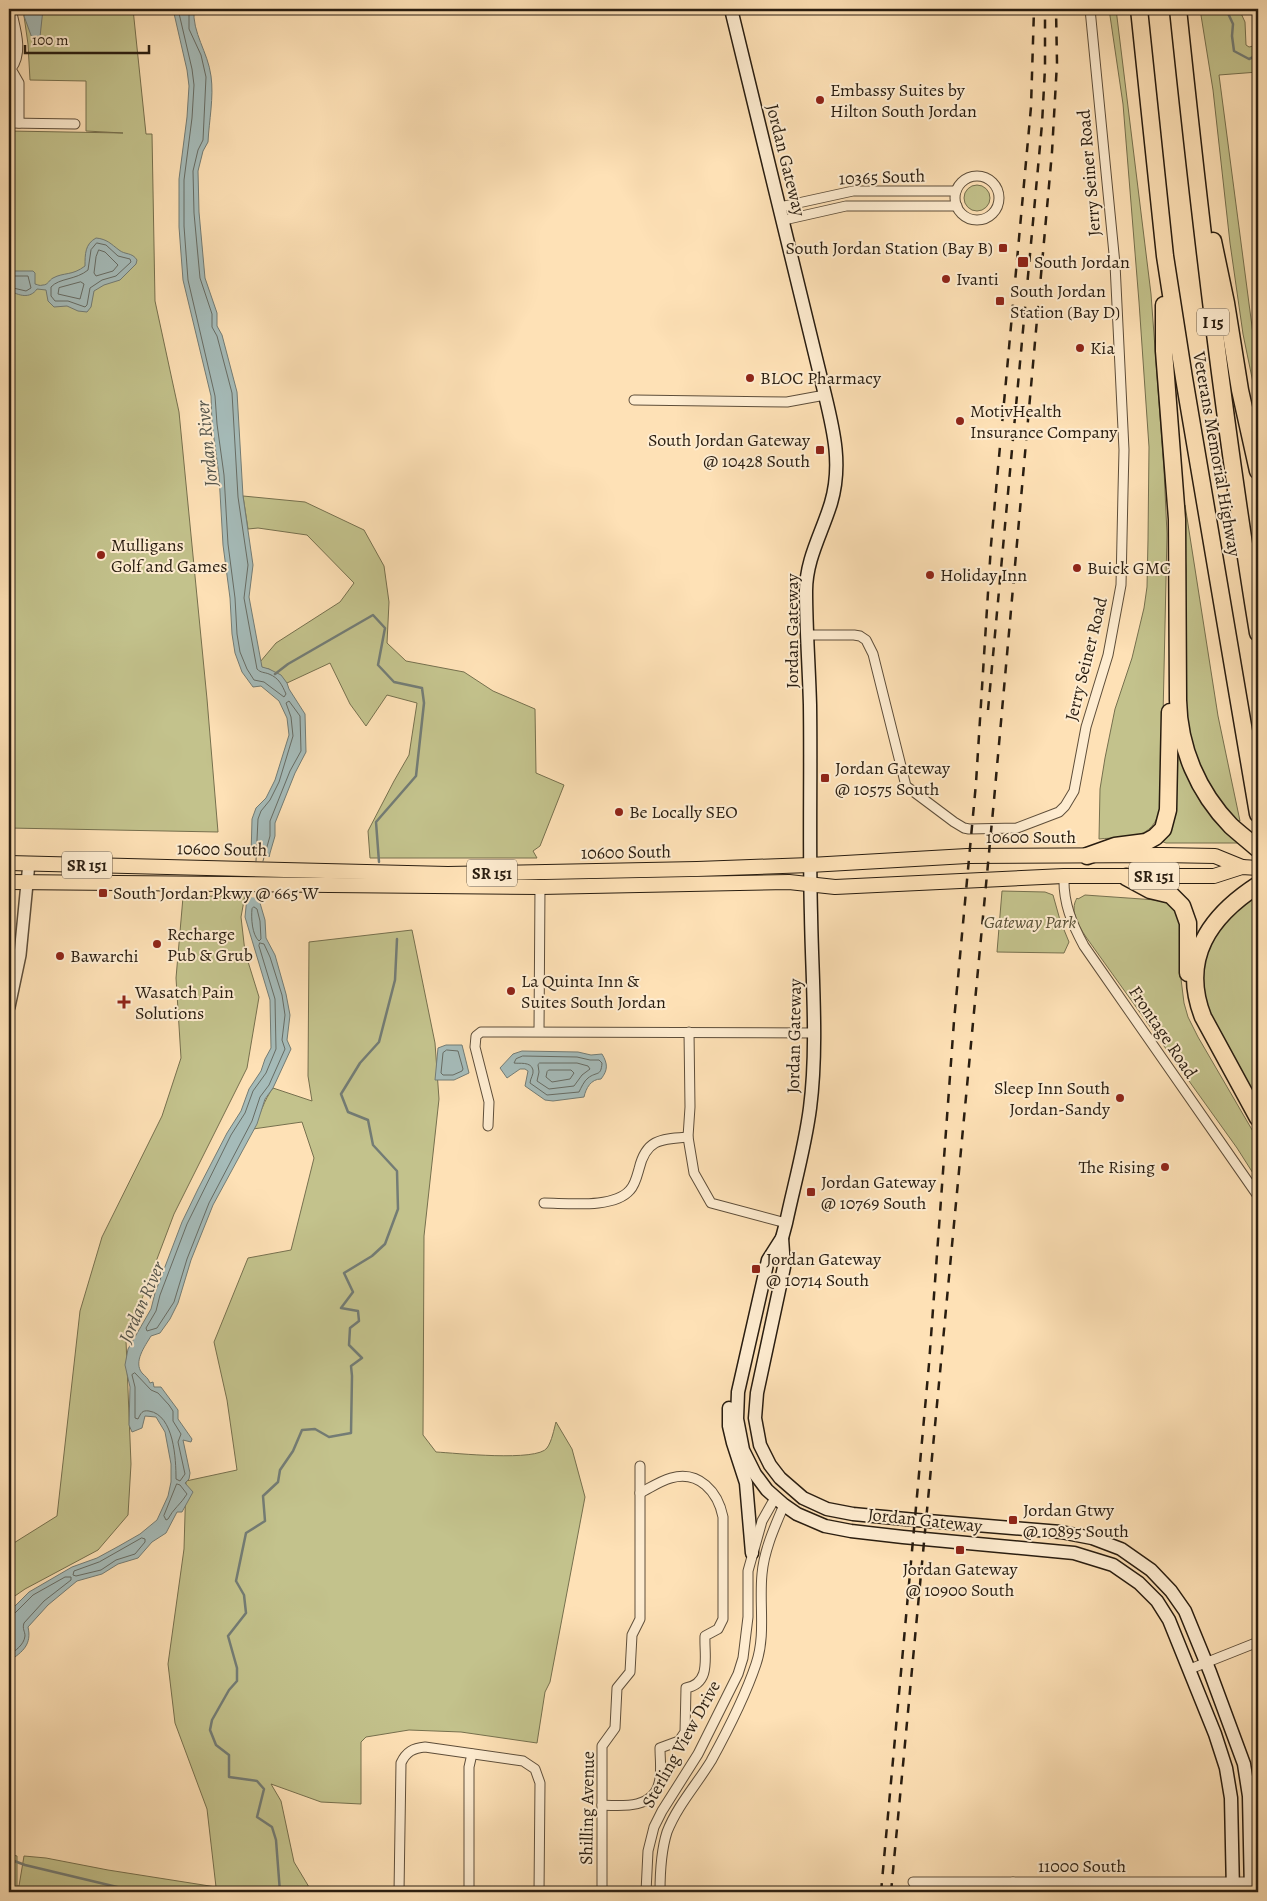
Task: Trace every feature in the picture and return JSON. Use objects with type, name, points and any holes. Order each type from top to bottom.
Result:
[{"type":"highway","name":"Veterans Memorial Highway","points":[[1139,9],[1164,256],[1258,814]]},
{"type":"highway","name":"Veterans Memorial Highway","points":[[1178,9],[1217,358],[1258,634]]},
{"type":"highway","points":[[1194,154],[1226,303],[1236,372],[1258,471]]},
{"type":"highway","points":[[1164,256],[1164,351],[1177,519],[1178,708],[1180,728],[1187,755],[1205,792],[1224,818],[1258,848]]},
{"type":"highway","points":[[1087,856],[1115,846],[1146,842],[1158,834],[1166,823],[1171,701],[1177,620]]},
{"type":"highway","points":[[1126,877],[1150,890],[1170,895],[1182,906],[1188,923],[1188,979],[1191,1004],[1197,1021],[1219,1049]]},
{"type":"highway","points":[[1254,887],[1226,909],[1212,926],[1201,945],[1195,977],[1197,1000],[1203,1018],[1258,1118]]},
{"type":"main road","name":"Jordan Gateway","points":[[731,9],[784,220],[825,395],[835,439],[837,471],[831,505],[813,550],[808,569],[806,592],[810,705],[810,884],[814,1072],[810,1110],[786,1223],[782,1238],[768,1260],[738,1392],[737,1419],[743,1450],[755,1474],[780,1500],[797,1514],[825,1526],[851,1531],[1064,1551],[1088,1556],[1113,1565],[1139,1583],[1157,1601],[1169,1620],[1215,1734],[1226,1768],[1231,1798],[1233,1887]]},
{"type":"main road","name":"10600 South","points":[[9,863],[448,874],[697,870],[967,856],[1215,856],[1242,867],[1258,868]]},
{"type":"main road","name":"10600 South","points":[[9,882],[540,887],[785,882],[835,887],[1064,876],[1214,876],[1242,867]]},
{"type":"main road","name":"Jordan Gateway","points":[[782,1238],[784,1267],[757,1393],[755,1418],[760,1445],[770,1465],[780,1478],[803,1498],[827,1509],[846,1513],[1060,1532],[1092,1538],[1121,1549],[1151,1570],[1171,1591],[1185,1611],[1244,1764],[1249,1796],[1251,1887]]},
{"type":"main road","points":[[743,1366],[734,1378],[730,1388],[729,1426],[746,1482],[752,1553]]},
{"type":"main road","points":[[757,1393],[747,1414],[749,1430],[755,1452],[780,1500],[789,1497],[830,1516],[846,1513]]},
{"type":"street","points":[[11,9],[18,53],[16,61],[10,70],[20,83],[19,123]]},
{"type":"street","name":"Jerry Seiner Road","points":[[808,635],[854,635],[866,640],[873,654],[906,786],[959,825],[969,829],[1017,828],[1059,812],[1070,799],[1074,791],[1086,727],[1108,655],[1121,585],[1124,450],[1114,264],[1090,9]]},
{"type":"street","points":[[9,123],[75,124]]},
{"type":"street","points":[[982,176],[994,183],[1000,198],[994,212],[980,220],[972,219],[965,216],[956,206],[956,192],[967,178],[982,176]]},
{"type":"street","name":"10365 South","points":[[780,207],[853,192],[956,192]]},
{"type":"street","name":"10365 South","points":[[784,220],[846,206],[956,206]]},
{"type":"street","points":[[634,400],[787,402],[825,395]]},
{"type":"street","points":[[9,1007],[20,955],[29,863]]},
{"type":"street","name":"Frontage Road","points":[[1064,876],[1069,916],[1084,946],[1258,1196]]},
{"type":"street","points":[[539,1031],[540,887]]},
{"type":"street","points":[[488,1126],[489,1102],[475,1047],[476,1036],[481,1032],[813,1032]]},
{"type":"street","points":[[689,1032],[690,1107],[688,1137],[694,1172],[710,1203],[786,1223]]},
{"type":"street","points":[[544,1203],[600,1204],[618,1198],[630,1191],[636,1179],[641,1158],[648,1147],[662,1139],[688,1137]]},
{"type":"street","name":"Shilling Avenue","points":[[602,1892],[602,1746],[615,1728],[616,1693],[620,1684],[630,1672],[632,1635],[640,1619],[640,1466]]},
{"type":"street","points":[[602,1805],[637,1804],[652,1796],[656,1790],[660,1778],[660,1748],[679,1741],[685,1732],[686,1688],[698,1684],[703,1677],[705,1636],[718,1629],[723,1618],[723,1517],[720,1504],[714,1493],[706,1484],[684,1476],[672,1477],[640,1493]]},
{"type":"street","name":"Sterling View Drive","points":[[646,1892],[648,1852],[654,1827],[698,1754],[738,1674],[743,1658],[748,1617],[748,1571],[752,1553],[762,1521],[780,1500]]},
{"type":"street","name":"Sterling View Drive","points":[[660,1892],[662,1854],[668,1832],[674,1818],[711,1761],[748,1686],[757,1662],[762,1617],[762,1572],[780,1500]]},
{"type":"street","points":[[1190,1670],[1258,1642]]},
{"type":"street","points":[[399,1892],[400,1770],[404,1756],[416,1748],[425,1747],[523,1762],[535,1769],[540,1783],[540,1892]]},
{"type":"street","points":[[469,1892],[469,1767],[472,1754]]},
{"type":"street","name":"11000 South","points":[[913,1882],[1251,1887]]},
{"type":"street","points":[[1013,1882],[1013,1892]]},
{"type":"green space","name":"Mulligans Golf and Games","points":[[23,9],[133,9],[146,134],[152,134],[155,301],[179,412],[218,832],[9,828],[9,131],[123,133],[86,131],[86,81],[30,80],[28,44]]},
{"type":"green space","points":[[1109,9],[1116,9],[1151,294],[1167,534],[1161,807],[1152,826],[1145,832],[1129,837],[1099,839],[1100,789],[1105,758],[1115,709],[1132,658],[1144,608],[1147,587],[1148,540],[1149,447],[1139,302],[1123,104]]},
{"type":"green space","points":[[1200,9],[1239,9],[1245,22],[1246,45],[1249,47],[1258,45],[1258,72],[1219,75],[1255,348],[1258,348],[1258,407],[1243,334],[1230,243],[1213,90]]},
{"type":"green space","points":[[977,185],[986,189],[990,198],[986,207],[977,211],[968,207],[964,198],[968,189]]},
{"type":"green space","points":[[243,496],[305,502],[364,530],[384,566],[389,602],[387,643],[406,661],[464,672],[493,691],[535,709],[536,773],[564,785],[540,846],[533,851],[537,858],[370,858],[368,831],[409,755],[417,703],[387,695],[366,726],[350,704],[330,663],[287,683],[269,669],[262,668],[260,662],[276,643],[340,602],[354,583],[307,535],[258,528],[248,529]]},
{"type":"green space","points":[[1185,505],[1218,716],[1240,821],[1236,820],[1222,806],[1201,771],[1188,733],[1184,704],[1186,569],[1182,507]]},
{"type":"green space","points":[[1173,740],[1241,843],[1166,843],[1161,841]]},
{"type":"green space","name":"Gateway Park","points":[[1002,891],[1045,892],[1053,895],[1069,942],[1064,953],[997,952]]},
{"type":"green space","points":[[245,895],[241,917],[245,952],[259,997],[247,1068],[174,1214],[126,1341],[131,1464],[128,1515],[98,1550],[25,1589],[9,1600],[9,1546],[57,1516],[80,1311],[102,1237],[162,1116],[181,1058],[176,978],[183,897]]},
{"type":"green space","points":[[1085,895],[1156,900],[1174,905],[1182,929],[1181,979],[1188,1017],[1258,1140],[1258,1181],[1237,1148],[1083,933],[1074,913],[1074,908],[1077,898]]},
{"type":"green space","points":[[1253,897],[1258,934],[1258,1101],[1214,1025],[1204,1001],[1202,974],[1209,947],[1220,926]]},
{"type":"green space","points":[[412,930],[435,1043],[439,1099],[424,1236],[423,1435],[436,1452],[495,1456],[528,1455],[547,1448],[552,1439],[556,1422],[572,1449],[585,1497],[550,1682],[545,1692],[537,1743],[461,1732],[409,1730],[366,1737],[361,1742],[361,1804],[321,1802],[271,1784],[281,1801],[294,1862],[312,1892],[9,1892],[9,1854],[17,1856],[17,1886],[19,1886],[24,1856],[46,1858],[216,1887],[207,1809],[175,1723],[168,1664],[184,1549],[186,1481],[237,1470],[227,1400],[214,1342],[248,1258],[291,1250],[314,1158],[302,1122],[253,1129],[273,1088],[312,1101],[308,1076],[309,942]]},
{"type":"water","points":[[26,9],[43,9],[40,37],[32,38],[24,16]]},
{"type":"water","points":[[173,9],[194,9],[195,26],[211,76],[212,101],[208,142],[203,151],[198,171],[199,212],[205,278],[217,313],[217,326],[222,335],[237,392],[243,496],[253,565],[249,597],[262,667],[281,675],[305,714],[306,752],[295,773],[275,823],[275,836],[260,903],[265,920],[266,938],[275,955],[286,994],[290,1015],[287,1040],[291,1049],[273,1088],[265,1099],[257,1124],[213,1205],[191,1260],[178,1303],[160,1333],[151,1336],[139,1359],[142,1373],[150,1383],[153,1382],[154,1387],[161,1387],[178,1410],[178,1419],[192,1439],[191,1442],[183,1440],[190,1473],[189,1479],[185,1483],[193,1492],[182,1512],[177,1512],[166,1533],[152,1542],[138,1558],[118,1564],[102,1574],[77,1581],[48,1605],[28,1627],[29,1638],[25,1647],[9,1661],[9,1612],[29,1592],[72,1567],[97,1558],[140,1534],[157,1520],[168,1496],[171,1482],[171,1464],[165,1432],[156,1417],[145,1416],[142,1428],[132,1432],[129,1425],[130,1387],[125,1365],[128,1349],[151,1309],[155,1293],[182,1222],[227,1133],[241,1111],[249,1089],[261,1071],[271,1048],[270,1000],[245,917],[251,857],[252,819],[256,808],[266,798],[275,780],[289,735],[287,718],[279,701],[261,686],[253,687],[242,672],[235,653],[223,545],[219,475],[212,424],[211,396],[183,280],[179,227],[179,179],[189,86]]},
{"type":"water","points":[[96,238],[106,241],[121,252],[133,256],[137,260],[136,264],[120,280],[104,285],[94,291],[91,307],[87,312],[78,311],[67,306],[54,307],[48,301],[46,290],[37,289],[31,294],[24,296],[9,290],[9,271],[33,271],[35,273],[35,284],[41,285],[46,284],[57,276],[80,269],[85,266],[88,246]]},
{"type":"water","points":[[446,1045],[462,1045],[469,1073],[454,1080],[435,1080],[438,1048]]},
{"type":"water","points":[[522,1051],[602,1054],[606,1070],[601,1079],[597,1079],[590,1085],[584,1097],[553,1101],[545,1100],[525,1086],[528,1071],[520,1069],[507,1078],[500,1068],[513,1054]]},
{"type":"pier","points":[[249,856],[272,857],[264,898],[245,897]]},
{"type":"waterway","points":[[1226,9],[1233,24],[1234,51],[1249,59],[1258,55]]},
{"type":"waterway","points":[[275,674],[288,664],[373,615],[385,628],[378,665],[394,682],[422,688],[424,703],[416,776],[376,822],[379,862]]},
{"type":"waterway","points":[[280,1892],[276,1840],[272,1827],[257,1817],[264,1789],[257,1781],[229,1777],[229,1755],[216,1745],[210,1730],[212,1720],[229,1690],[237,1681],[237,1668],[228,1636],[246,1613],[244,1595],[236,1581],[246,1533],[265,1521],[263,1496],[278,1482],[280,1470],[293,1451],[302,1430],[315,1429],[329,1437],[351,1433],[351,1366],[362,1358],[349,1345],[350,1328],[359,1321],[358,1311],[341,1308],[353,1292],[344,1273],[372,1256],[385,1244],[398,1209],[397,1171],[373,1145],[368,1120],[348,1112],[341,1094],[360,1063],[379,1042],[395,980],[397,939]]},
{"type":"waterway","points":[[9,1859],[25,1865],[138,1892]]},
{"type":"railway","points":[[881,1892],[929,1364],[954,1021],[976,783],[991,545],[1031,107],[1034,9]]},
{"type":"railway","points":[[988,710],[1042,124],[1045,68],[1045,9]]},
{"type":"railway","points":[[891,1892],[994,800],[1052,152],[1057,63],[1056,9]]},
{"type":"place","name":"Embassy Suites by Hilton South Jordan","points":[[820,100]]},
{"type":"place","name":"South Jordan Station (Bay B)","points":[[1003,248]]},
{"type":"place","name":"South Jordan","points":[[1023,262]]},
{"type":"place","name":"Ivanti","points":[[946,279]]},
{"type":"place","name":"South Jordan Station (Bay D)","points":[[1000,301]]},
{"type":"place","name":"Kia","points":[[1080,348]]},
{"type":"place","name":"BLOC Pharmacy","points":[[750,378]]},
{"type":"place","name":"MotivHealth Insurance Company","points":[[960,421]]},
{"type":"place","name":"South Jordan Gateway @ 10428 South","points":[[820,450]]},
{"type":"place","name":"Mulligans Golf and Games","points":[[101,555]]},
{"type":"place","name":"Buick GMC","points":[[1077,568]]},
{"type":"place","name":"Holiday Inn","points":[[930,575]]},
{"type":"place","name":"Jordan Gateway @ 10575 South","points":[[825,778]]},
{"type":"place","name":"Be Locally SEO","points":[[619,812]]},
{"type":"place","name":"South Jordan Pkwy @ 665 W","points":[[103,893]]},
{"type":"place","name":"Recharge Pub & Grub","points":[[157,944]]},
{"type":"place","name":"Bawarchi","points":[[60,956]]},
{"type":"place","name":"La Quinta Inn & Suites South Jordan","points":[[511,991]]},
{"type":"place","name":"Wasatch Pain Solutions","points":[[124,1002]]},
{"type":"place","name":"Sleep Inn South Jordan-Sandy","points":[[1120,1098]]},
{"type":"place","name":"The Rising","points":[[1165,1167]]},
{"type":"place","name":"Jordan Gateway @ 10769 South","points":[[811,1192]]},
{"type":"place","name":"Jordan Gateway @ 10714 South","points":[[756,1269]]},
{"type":"place","name":"Jordan Gtwy @ 10895 South","points":[[1013,1520]]},
{"type":"place","name":"Jordan Gateway @ 10900 South","points":[[960,1550]]},
{"type":"water label","name":"Jordan River","points":[[206,444]]},
{"type":"water label","name":"Jordan River","points":[[141,1302]]}]
